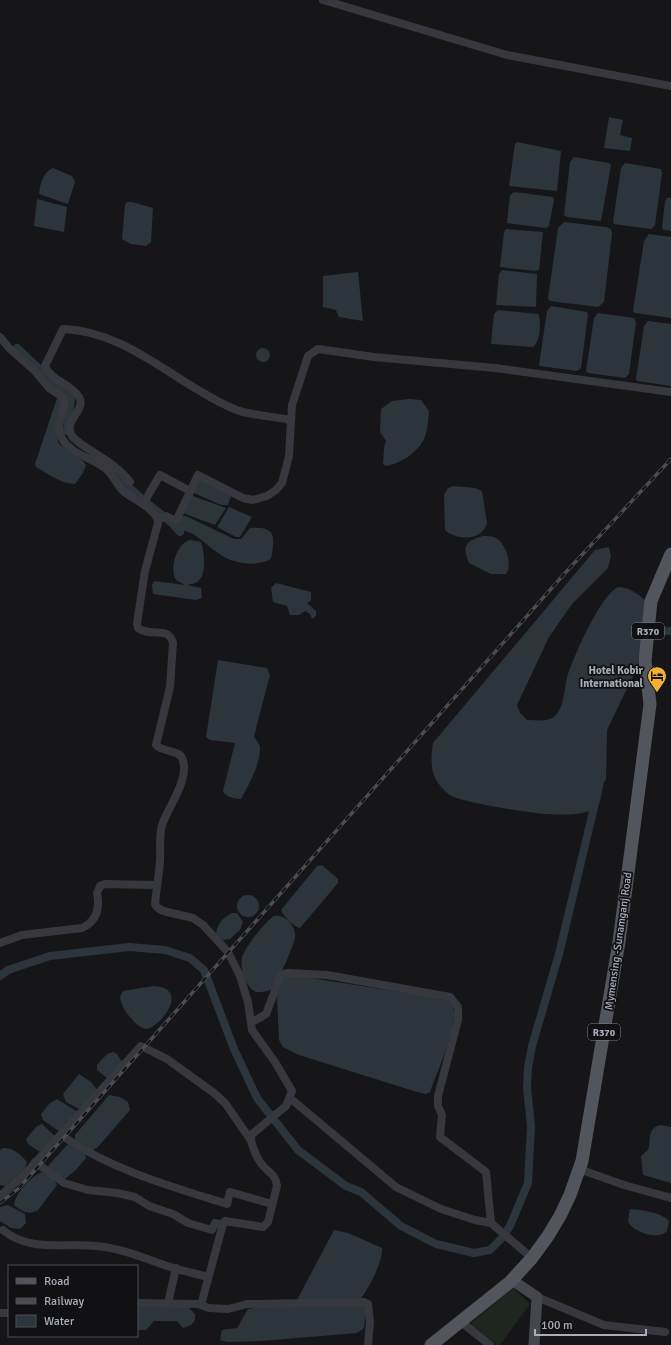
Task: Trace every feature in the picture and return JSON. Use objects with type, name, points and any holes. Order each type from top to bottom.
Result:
[{"type":"main road","name":"Mymensing -Sunamganj Road","points":[[431,1345],[512,1280],[532,1258],[560,1216],[570,1196],[582,1160],[620,934],[650,704],[646,661],[651,601],[671,554]]},
{"type":"street","points":[[323,0],[507,54],[671,86]]},
{"type":"street","points":[[130,482],[111,464],[97,456],[72,436],[70,429],[71,421],[81,405],[81,401],[78,395],[68,386],[49,374],[45,366],[63,329],[97,335],[132,350],[235,409],[291,420]]},
{"type":"street","points":[[0,337],[9,348],[34,370],[49,388],[64,398],[59,427],[60,435],[67,445],[106,469],[123,491],[143,504],[155,514],[158,520],[145,571],[137,623],[138,628],[142,631],[167,634],[171,636],[173,643],[170,687],[156,745],[159,748],[182,757],[184,766],[176,798],[163,823],[160,833],[159,870],[156,885],[155,904],[158,908],[193,918],[203,925],[228,952],[240,976],[248,1002],[252,1030],[272,1057],[292,1091],[288,1102],[251,1137]]},
{"type":"street","points":[[158,520],[166,516],[174,520],[177,519],[198,475],[243,498],[253,500],[272,494],[282,483],[286,471],[289,456],[292,405],[308,356],[318,349],[374,357],[495,368],[671,392]]},
{"type":"street","points":[[143,504],[160,475],[190,491]]},
{"type":"street","points":[[0,943],[22,935],[82,928],[91,924],[95,918],[97,908],[97,893],[100,886],[105,884],[156,885]]},
{"type":"street","points":[[251,1023],[266,1014],[281,975],[284,973],[332,976],[450,997],[458,1007],[458,1020],[438,1096],[442,1115],[440,1137],[486,1172],[491,1223]]},
{"type":"street","points":[[0,1196],[35,1162],[141,1046],[167,1059],[214,1093],[225,1103],[251,1137],[251,1144],[264,1167],[276,1180],[277,1186],[268,1222],[263,1227],[228,1221],[223,1224],[215,1223],[212,1230],[188,1223],[172,1214],[149,1206],[135,1197],[75,1187],[52,1176],[35,1162]]},
{"type":"street","points":[[288,1102],[396,1187],[441,1209],[475,1220],[491,1223],[532,1258]]},
{"type":"street","points":[[67,1139],[91,1155],[137,1174],[227,1204],[230,1192],[272,1204]]},
{"type":"street","points":[[579,1169],[624,1185],[671,1198]]},
{"type":"street","points":[[201,1306],[223,1224]]},
{"type":"street","points":[[3,1230],[12,1237],[26,1242],[115,1248],[208,1277]]},
{"type":"street","points":[[168,1303],[176,1268]]},
{"type":"street","points":[[512,1280],[537,1297],[604,1325],[665,1332]]},
{"type":"street","points":[[534,1345],[537,1297]]},
{"type":"street","points":[[138,1303],[168,1303],[228,1309],[247,1304],[364,1302],[368,1304],[368,1345]]},
{"type":"street","points":[[461,1322],[490,1345]]},
{"type":"shaded area","points":[[513,1288],[530,1304],[500,1345],[497,1345],[470,1324]]},
{"type":"water","points":[[609,117],[623,120],[620,135],[632,138],[630,151],[604,148]]},
{"type":"water","points":[[517,142],[561,151],[557,191],[509,186],[515,144]]},
{"type":"water","points":[[574,157],[609,163],[611,165],[601,221],[567,217],[564,215],[570,162]]},
{"type":"water","points":[[625,163],[661,169],[662,173],[655,225],[651,229],[614,224],[613,222],[621,168]]},
{"type":"water","points":[[53,168],[72,176],[75,182],[68,204],[39,194],[44,175]]},
{"type":"water","points":[[514,192],[553,197],[554,200],[549,226],[546,228],[507,223],[510,195]]},
{"type":"water","points":[[667,198],[671,198],[671,231],[663,230],[662,227],[665,202]]},
{"type":"water","points":[[37,199],[67,207],[64,232],[34,226]]},
{"type":"water","points":[[127,202],[153,208],[151,242],[146,246],[131,244],[122,239],[125,205]]},
{"type":"water","points":[[564,222],[606,227],[611,229],[612,234],[604,302],[598,307],[550,301],[548,298],[558,228]]},
{"type":"water","points":[[506,229],[543,232],[539,270],[535,271],[500,267],[504,232]]},
{"type":"water","points":[[649,234],[671,237],[671,318],[635,313],[633,311],[644,241]]},
{"type":"water","points":[[502,270],[537,274],[536,307],[496,305],[499,274]]},
{"type":"water","points":[[358,272],[363,321],[339,317],[336,310],[323,307],[323,276]]},
{"type":"water","points":[[551,306],[587,312],[588,315],[581,368],[577,371],[539,365],[547,311]]},
{"type":"water","points":[[498,310],[538,314],[540,331],[537,341],[533,347],[491,344],[494,314]]},
{"type":"water","points":[[598,313],[634,318],[636,322],[629,374],[625,378],[588,373],[586,371],[594,318]]},
{"type":"water","points":[[648,321],[671,324],[671,386],[637,381],[636,379],[644,326]]},
{"type":"water","points":[[263,348],[268,350],[270,355],[268,360],[263,362],[258,360],[256,355],[258,350]]},
{"type":"water","points":[[57,398],[59,398],[61,402],[57,437],[59,444],[83,461],[86,465],[83,473],[75,484],[70,484],[54,478],[36,467],[35,464]]},
{"type":"water","points":[[409,399],[421,400],[429,411],[428,425],[425,436],[418,448],[408,457],[397,463],[386,466],[383,464],[386,441],[380,432],[381,409],[392,401]]},
{"type":"water","points":[[198,478],[231,496],[228,505],[221,505],[192,492]]},
{"type":"water","points":[[453,486],[475,488],[482,491],[487,523],[485,529],[475,536],[456,536],[445,530],[444,495],[448,488]]},
{"type":"water","points":[[190,495],[226,508],[215,525],[183,513]]},
{"type":"water","points":[[229,507],[252,517],[240,537],[236,537],[217,527]]},
{"type":"water","points":[[181,516],[186,516],[234,539],[241,539],[250,528],[259,528],[270,531],[273,539],[271,559],[252,564],[232,561],[217,553],[193,534],[176,527]]},
{"type":"water","points":[[483,536],[491,536],[496,538],[503,545],[509,560],[506,574],[491,574],[469,563],[466,552],[467,545],[472,540]]},
{"type":"water","points":[[190,540],[201,542],[204,556],[204,567],[202,577],[193,584],[187,585],[201,588],[202,598],[196,600],[153,594],[152,585],[154,581],[185,585],[176,580],[173,569],[178,551],[185,542]]},
{"type":"water","points":[[609,547],[611,556],[608,568],[572,604],[549,637],[517,705],[520,713],[527,720],[544,720],[554,717],[558,713],[562,703],[568,674],[576,653],[596,613],[611,593],[618,587],[622,587],[639,595],[646,602],[648,605],[637,668],[607,730],[606,779],[600,801],[592,810],[566,815],[528,812],[497,807],[467,801],[450,795],[438,784],[433,772],[433,743],[595,550]]},
{"type":"water","points":[[276,583],[311,592],[311,601],[307,603],[316,611],[316,616],[312,619],[310,614],[305,611],[299,615],[290,615],[287,606],[273,602],[271,588]]},
{"type":"water","points":[[218,660],[267,668],[270,675],[254,736],[260,746],[260,755],[254,775],[241,799],[228,796],[223,791],[235,743],[210,740],[206,737]]},
{"type":"water","points":[[322,865],[338,879],[338,883],[300,928],[289,921],[281,910],[317,866]]},
{"type":"water","points":[[248,895],[256,898],[259,906],[256,914],[248,917],[240,914],[237,906],[240,898]]},
{"type":"water","points":[[232,913],[237,913],[243,922],[240,930],[230,939],[222,940],[216,933],[218,926]]},
{"type":"water","points":[[274,916],[286,919],[292,925],[295,938],[278,980],[272,989],[268,991],[256,992],[252,990],[244,977],[242,957],[256,935]]},
{"type":"water","points":[[285,974],[445,999],[449,1002],[453,1008],[453,1025],[430,1092],[426,1094],[417,1092],[299,1055],[283,1047],[279,1040],[277,998],[279,986]]},
{"type":"water","points":[[153,986],[165,988],[170,994],[172,1000],[169,1008],[158,1023],[146,1029],[138,1025],[129,1016],[124,1009],[120,997],[123,991]]},
{"type":"water","points":[[113,1052],[117,1054],[122,1062],[107,1078],[97,1070],[97,1065],[107,1054]]},
{"type":"water","points":[[79,1074],[91,1082],[98,1091],[79,1109],[66,1102],[63,1094]]},
{"type":"water","points":[[109,1095],[120,1097],[128,1102],[130,1110],[97,1148],[91,1151],[75,1140],[75,1135]]},
{"type":"water","points":[[57,1099],[78,1112],[60,1132],[43,1120],[41,1114],[50,1103]]},
{"type":"water","points":[[42,1124],[55,1136],[40,1152],[28,1144],[26,1139],[37,1126]]},
{"type":"water","points":[[660,1125],[671,1127],[671,1183],[643,1175],[641,1156],[648,1150],[651,1132]]},
{"type":"water","points":[[68,1144],[85,1154],[86,1158],[76,1170],[65,1179],[48,1170],[48,1166]]},
{"type":"water","points":[[3,1148],[16,1152],[27,1162],[25,1169],[5,1186],[0,1185],[0,1150]]},
{"type":"water","points":[[42,1172],[53,1179],[57,1185],[38,1210],[31,1213],[22,1211],[14,1205],[17,1196],[33,1177]]},
{"type":"water","points":[[8,1205],[25,1214],[26,1223],[20,1229],[11,1228],[0,1221],[0,1207]]},
{"type":"water","points":[[630,1209],[661,1215],[669,1221],[667,1231],[658,1235],[640,1232],[630,1225],[628,1221]]},
{"type":"water","points":[[334,1230],[348,1233],[382,1248],[381,1259],[371,1282],[360,1299],[299,1300],[298,1298]]},
{"type":"water","points":[[363,1305],[366,1309],[364,1328],[357,1333],[261,1341],[227,1342],[220,1340],[222,1330],[237,1328],[248,1309],[260,1307]]},
{"type":"water","points":[[138,1306],[187,1306],[195,1314],[195,1320],[191,1325],[183,1328],[177,1321],[154,1321],[146,1330],[138,1330]]},
{"type":"waterway","points":[[17,348],[71,399],[67,431]]},
{"type":"waterway","points":[[110,470],[143,500],[172,523],[180,532]]},
{"type":"waterway","points":[[644,630],[671,631]]},
{"type":"waterway","points":[[0,976],[8,970],[50,956],[129,947],[165,950],[190,958],[204,970],[234,1049],[257,1098],[298,1150],[346,1186],[361,1192],[401,1226],[436,1244],[474,1253],[490,1250],[501,1239],[510,1226],[528,1183],[531,1126],[527,1087],[528,1068],[532,1046],[559,954],[596,799]]},
{"type":"railway","points":[[0,1203],[19,1188],[566,572],[671,459]]},
{"type":"place","name":"Hotel Kobir International","points":[[657,693]]}]
